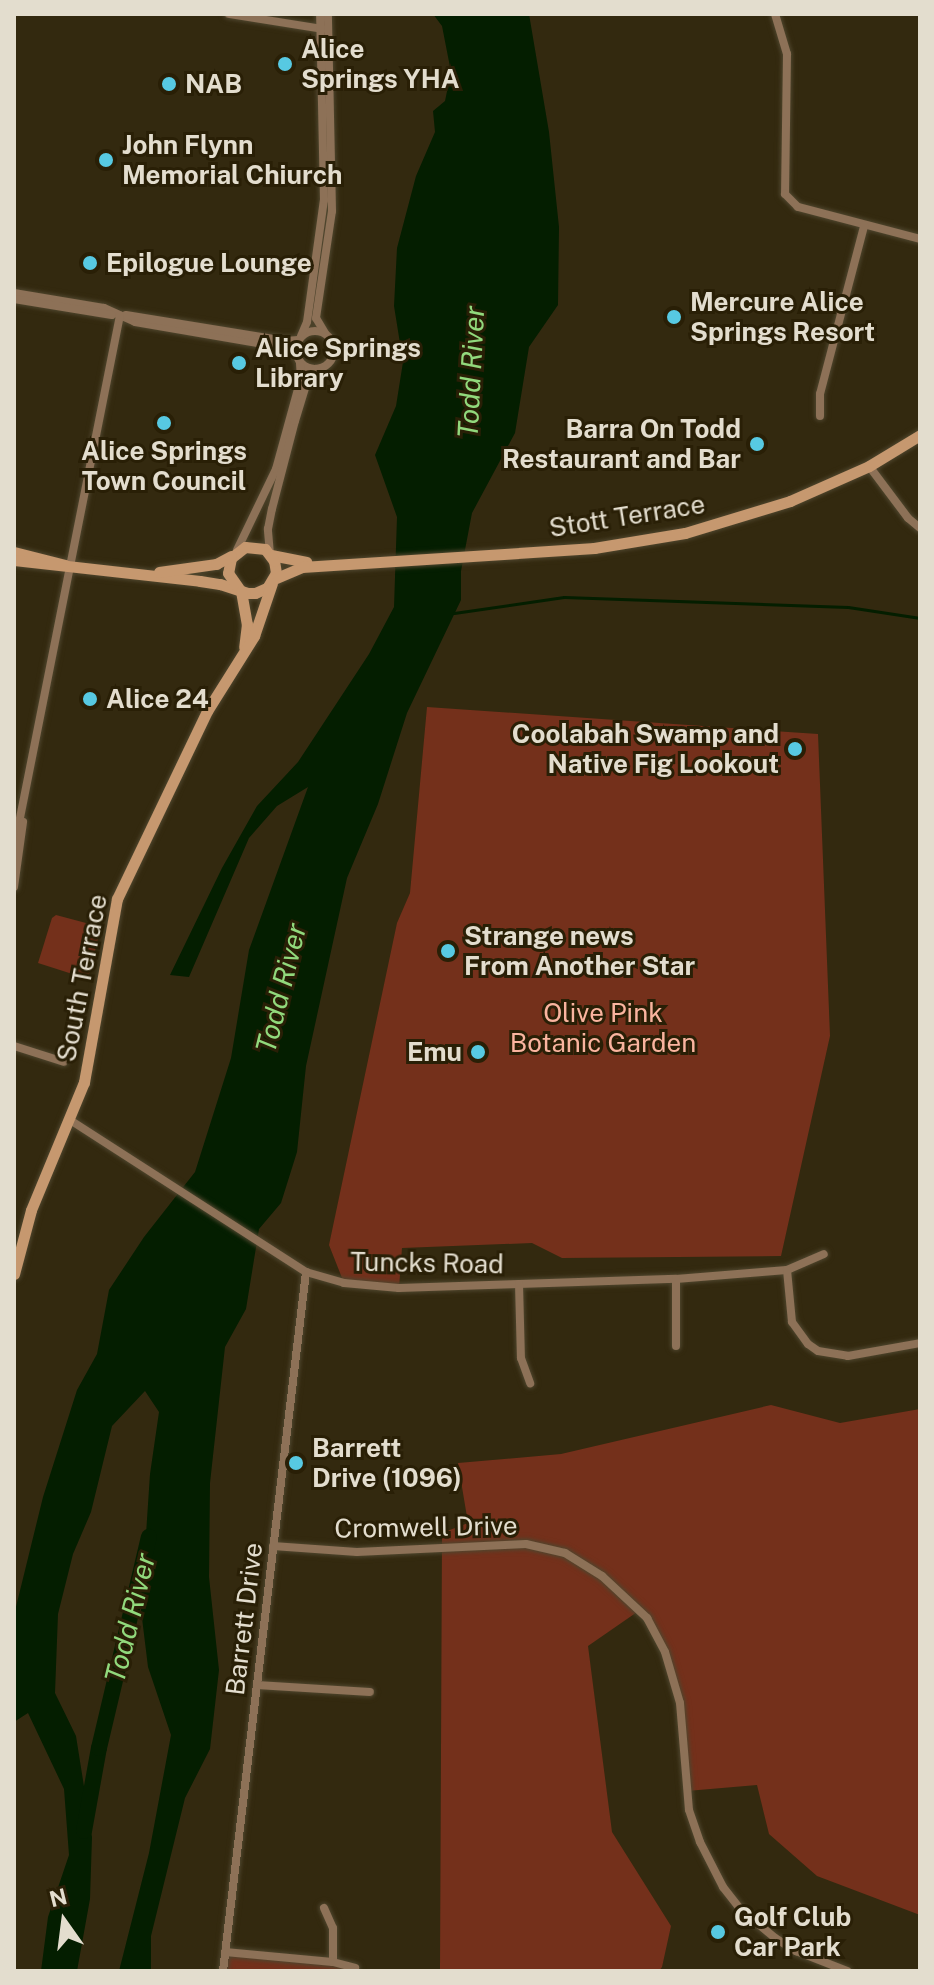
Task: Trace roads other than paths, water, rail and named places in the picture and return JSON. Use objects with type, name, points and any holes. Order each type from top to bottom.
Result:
[{"type":"main road","name":"Stott Terrace","points":[[273,581],[293,569],[322,565],[594,548],[685,533],[790,501],[869,466],[920,435]]},
{"type":"main road","points":[[14,560],[123,574],[200,581],[255,593],[273,581],[276,567],[271,554],[252,545],[208,566],[123,574]]},
{"type":"main road","points":[[14,552],[70,567]]},
{"type":"main road","points":[[236,552],[228,573],[240,590]]},
{"type":"main road","name":"Stott Terrace","points":[[271,554],[322,565]]},
{"type":"main road","name":"South Terrace","points":[[14,1274],[31,1210],[70,1120],[90,1055],[117,899],[207,711],[254,636],[273,581]]},
{"type":"main road","name":"South Terrace","points":[[240,590],[247,624],[240,659]]},
{"type":"street","points":[[229,14],[324,29]]},
{"type":"street","points":[[271,554],[268,529],[295,421],[306,385],[316,369],[326,365],[333,356],[334,345],[316,318],[332,211],[324,29],[320,14]]},
{"type":"street","points":[[236,552],[276,469],[301,378],[298,357],[300,338],[307,322],[324,200],[324,29],[328,14]]},
{"type":"street","points":[[775,14],[787,54],[785,194],[798,207],[920,239]]},
{"type":"street","points":[[820,416],[820,394],[864,226]]},
{"type":"street","points":[[14,293],[104,308],[135,322],[281,347],[316,369]]},
{"type":"street","points":[[14,299],[286,341],[316,330],[325,333]]},
{"type":"street","points":[[14,887],[19,812],[120,315]]},
{"type":"street","points":[[869,466],[908,518],[920,528]]},
{"type":"street","points":[[14,848],[19,824]]},
{"type":"street","points":[[14,1046],[64,1062]]},
{"type":"street","name":"Tuncks Road","points":[[70,1120],[306,1272],[344,1283],[375,1287],[676,1279],[787,1270],[824,1254]]},
{"type":"street","points":[[787,1270],[792,1322],[808,1344],[818,1351],[848,1356],[920,1343]]},
{"type":"street","name":"Barrett Drive","points":[[223,1971],[306,1272]]},
{"type":"street","points":[[676,1279],[676,1346]]},
{"type":"street","points":[[519,1284],[521,1358],[530,1383]]},
{"type":"street","name":"Cromwell Drive","points":[[273,1546],[357,1552],[526,1544],[565,1553],[602,1576],[647,1618],[669,1660],[680,1703],[689,1810],[700,1842],[723,1887],[748,1917],[775,1938],[796,1951],[847,1971]]},
{"type":"street","points":[[257,1685],[370,1692]]},
{"type":"street","points":[[324,1908],[333,1928],[333,1962]]},
{"type":"street","points":[[225,1952],[333,1962],[355,1968]]},
{"type":"water","points":[[433,14],[529,14],[549,132],[559,227],[558,305],[529,347],[515,433],[472,513],[461,571],[461,600],[407,713],[378,804],[347,878],[306,1066],[297,1152],[281,1203],[259,1229],[246,1309],[225,1347],[210,1483],[209,1577],[219,1670],[210,1749],[185,1798],[151,1936],[151,1971],[119,1971],[149,1853],[171,1735],[148,1667],[141,1610],[150,1474],[159,1412],[145,1391],[112,1426],[91,1512],[73,1554],[58,1614],[55,1693],[76,1736],[92,1837],[90,1899],[77,1971],[41,1971],[48,1917],[69,1855],[64,1789],[28,1713],[14,1722],[14,1615],[43,1497],[77,1390],[97,1354],[109,1290],[144,1237],[195,1172],[231,1058],[249,950],[308,787],[277,806],[249,838],[189,977],[170,975],[222,868],[257,806],[298,762],[369,654],[394,607],[397,517],[375,455],[396,406],[403,362],[394,306],[397,248],[416,176],[435,132],[433,111],[445,101],[451,72],[442,26]]},
{"type":"waterway","points":[[454,613],[564,597],[848,607],[920,618]]},
{"type":"waterway","name":"Todd River","points":[[84,1831],[99,1748],[149,1537]]},
{"type":"place","name":"Alice Springs YHA","points":[[285,64]]},
{"type":"place","name":"NAB","points":[[169,84]]},
{"type":"place","name":"John Flynn Memorial Chiurch","points":[[106,160]]},
{"type":"place","name":"Epilogue Lounge","points":[[90,263]]},
{"type":"place","name":"Mercure Alice Springs Resort","points":[[674,317]]},
{"type":"place","name":"Alice Springs Library","points":[[239,363]]},
{"type":"place","name":"Alice Springs Town Council","points":[[164,423]]},
{"type":"place","name":"Barra On Todd Restaurant and Bar","points":[[757,444]]},
{"type":"place","name":"Alice 24","points":[[90,699]]},
{"type":"place","name":"Coolabah Swamp and Native Fig Lookout","points":[[795,749]]},
{"type":"place","name":"Strange news From Another Star","points":[[448,951]]},
{"type":"place","name":"Emu","points":[[478,1052]]},
{"type":"place","name":"Barrett Drive (1096)","points":[[296,1463]]},
{"type":"place","name":"Golf Club Car Park","points":[[718,1932]]},
{"type":"park label","name":"Olive Pink Botanic Garden","points":[[603,1028]]}]
